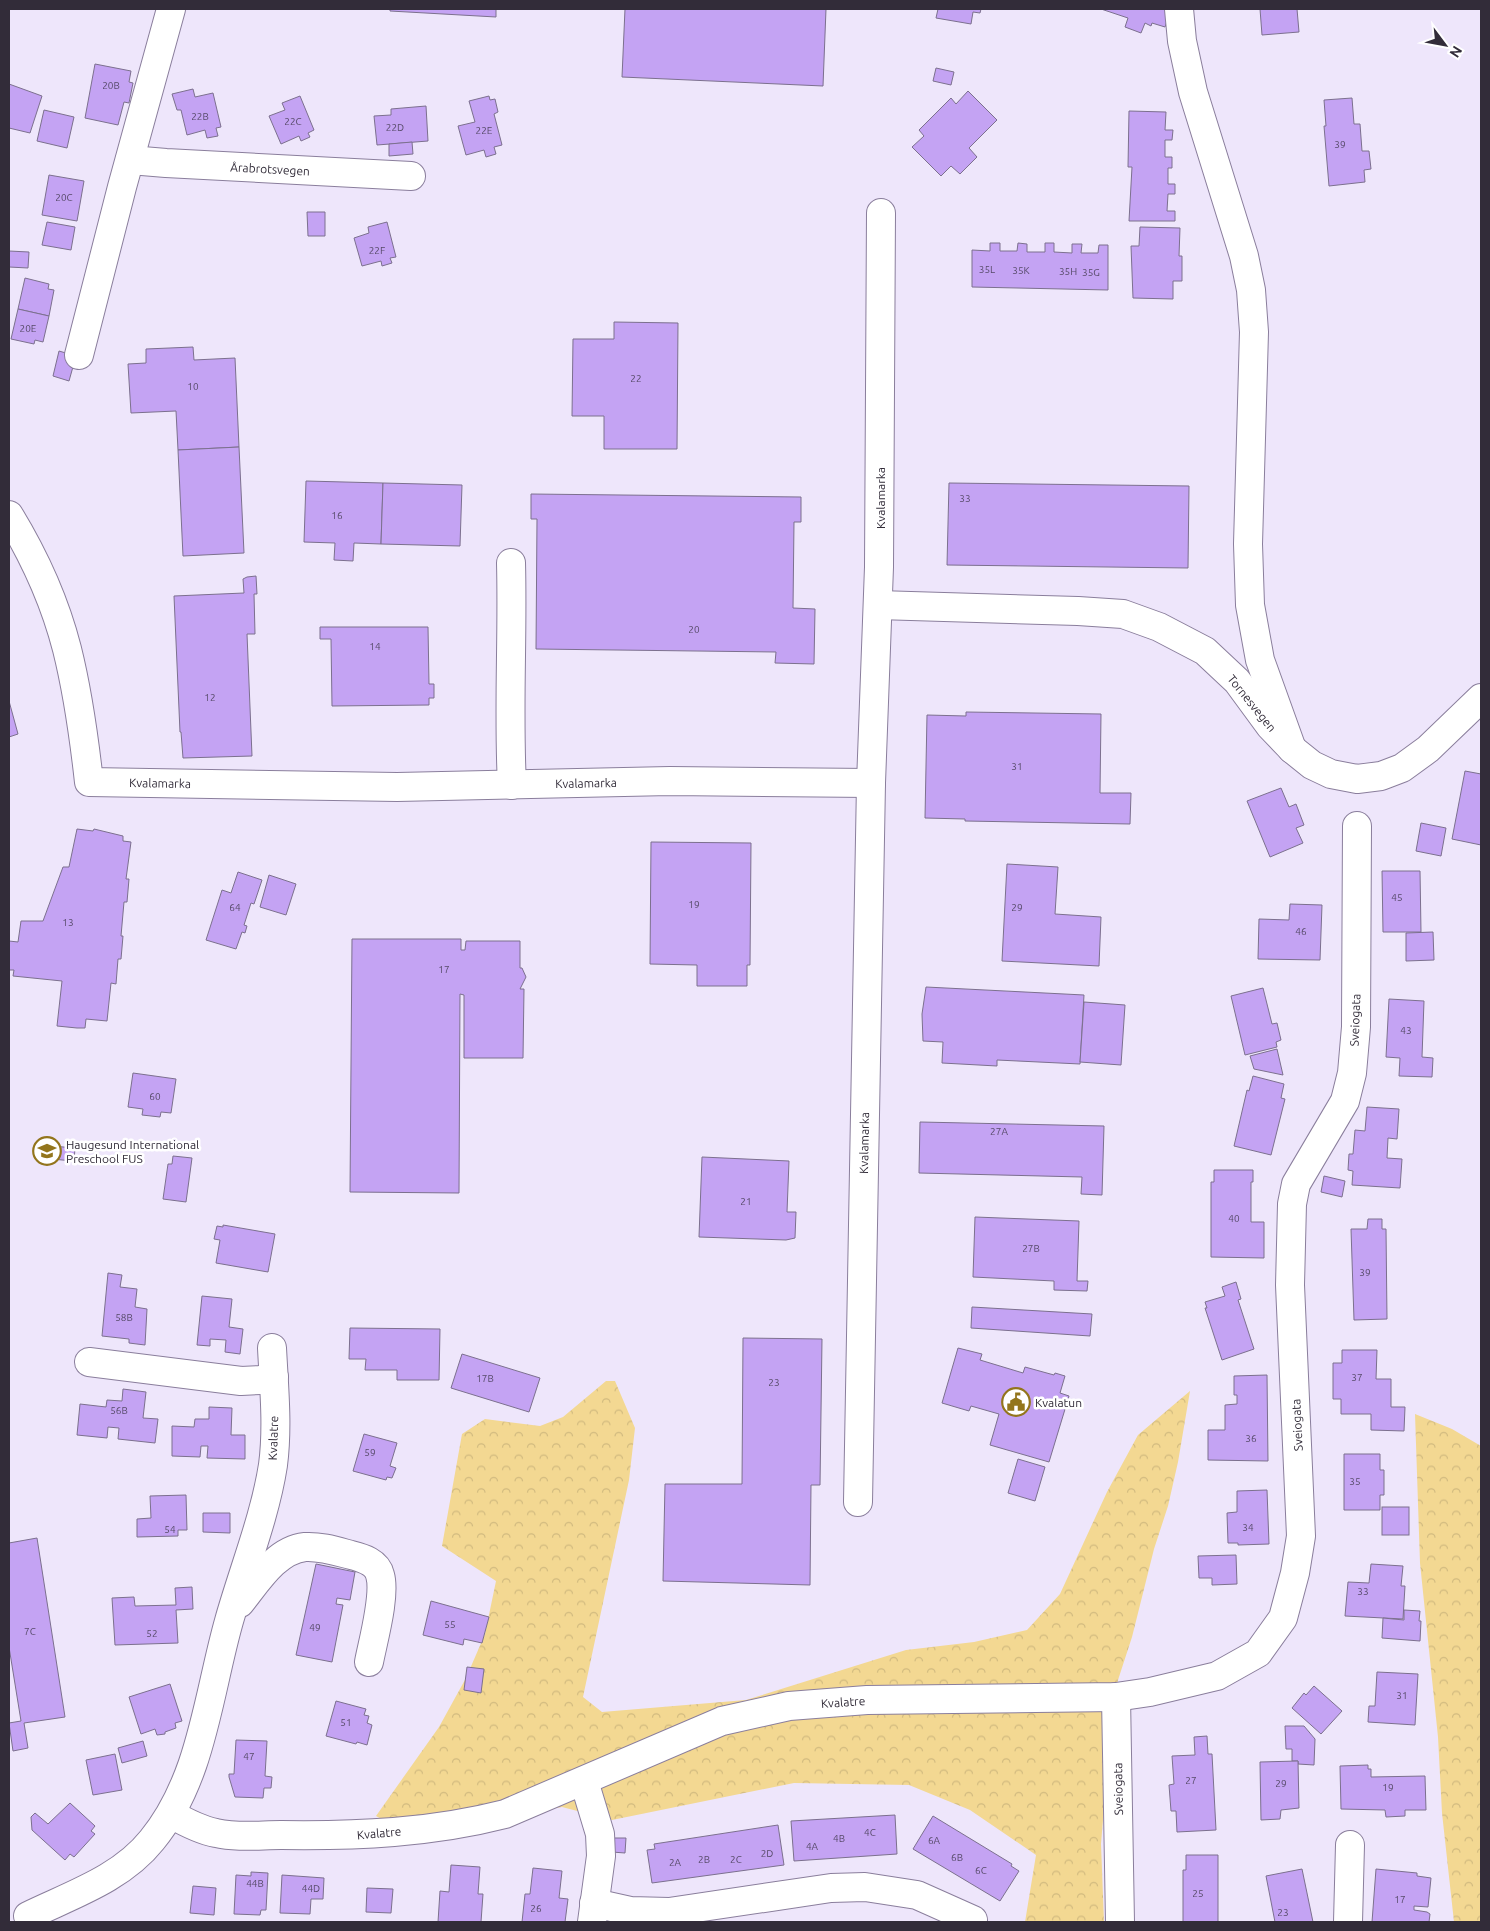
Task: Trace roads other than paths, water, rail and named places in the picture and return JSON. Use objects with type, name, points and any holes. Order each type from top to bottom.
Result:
[{"type":"street","points":[[79,355],[171,9]]},
{"type":"street","points":[[1179,9],[1182,41],[1193,92],[1244,256],[1250,290],[1254,332],[1248,544],[1250,605],[1260,660],[1292,749]]},
{"type":"street","name":"Årabrotsvegen","points":[[130,160],[411,176]]},
{"type":"street","name":"Kvalamarka","points":[[858,1502],[870,783],[878,605],[881,213]]},
{"type":"street","name":"Kvalamarka","points":[[9,515],[25,542],[48,593],[67,648],[81,714],[89,782],[397,787],[670,781],[870,783]]},
{"type":"street","points":[[511,563],[509,739],[512,785]]},
{"type":"street","name":"Tornesvegen","points":[[878,605],[1123,614],[1159,626],[1205,651],[1237,681],[1270,726],[1292,749],[1312,765],[1331,774],[1357,779],[1380,776],[1402,768],[1428,750],[1481,698]]},
{"type":"street","name":"Sveiogata","points":[[1120,1922],[1116,1697],[1150,1692],[1217,1676],[1258,1653],[1283,1618],[1295,1573],[1301,1536],[1290,1285],[1292,1204],[1296,1184],[1345,1101],[1352,1073],[1356,1027],[1357,826]]},
{"type":"street","name":"Kvalatre","points":[[28,1916],[121,1870],[148,1845],[171,1814],[184,1789],[199,1744],[231,1614],[266,1497],[273,1465],[275,1414],[272,1348]]},
{"type":"street","points":[[89,1362],[241,1381],[274,1377]]},
{"type":"street","name":"Kvalatre","points":[[231,1614],[266,1572],[278,1560],[290,1552],[305,1547],[325,1548],[364,1558],[380,1574],[382,1589],[369,1662]]},
{"type":"street","name":"Kvalatre","points":[[171,1814],[188,1824],[217,1834],[355,1835],[430,1829],[505,1814],[722,1721],[788,1706],[867,1700],[1116,1697]]},
{"type":"street","points":[[584,1781],[600,1834],[601,1856],[593,1913],[630,1911],[669,1912],[831,1888],[865,1887],[917,1895],[973,1920]]},
{"type":"street","points":[[1348,1922],[1350,1845]]},
{"type":"place","name":"Haugesund International Preschool FUS","points":[[47,1151]]},
{"type":"place","name":"Kvalatun","points":[[1016,1402]]}]
